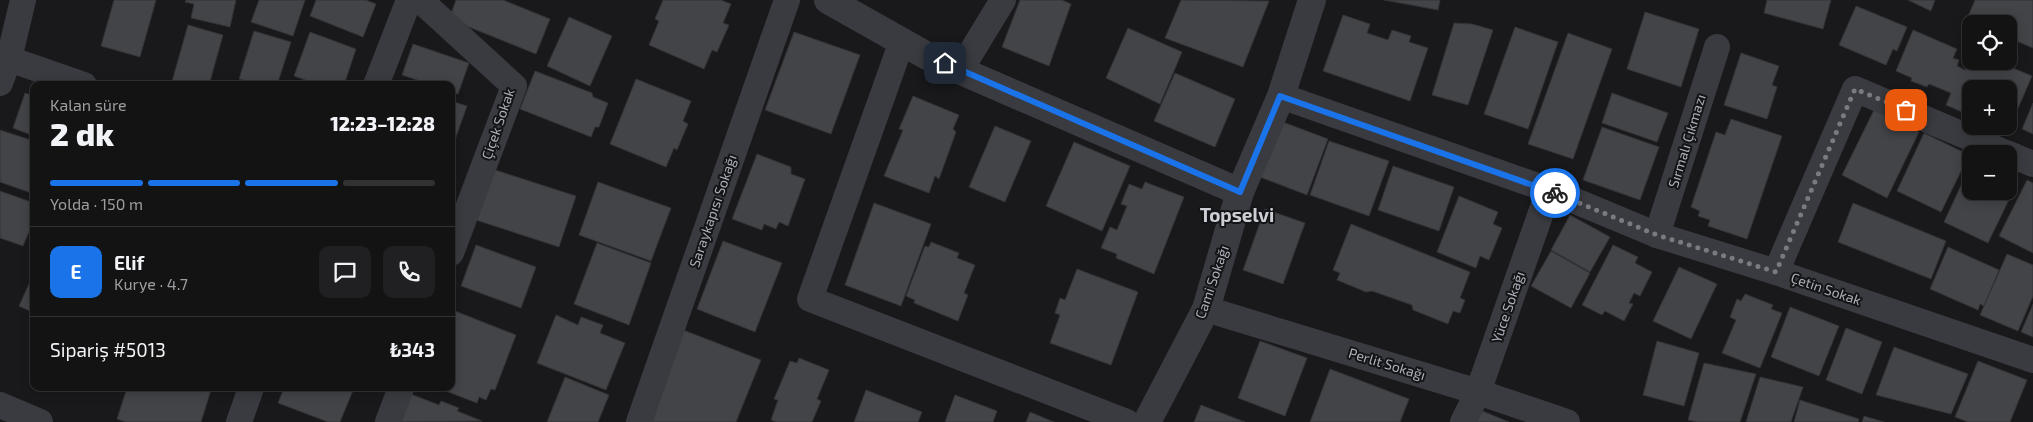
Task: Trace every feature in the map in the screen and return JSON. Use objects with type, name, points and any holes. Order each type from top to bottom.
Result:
[{"type":"street","points":[[0,83],[10,59],[23,0]]},
{"type":"street","points":[[378,81],[409,0]]},
{"type":"street","name":"Çiçek Sokak","points":[[420,0],[514,86],[455,242]]},
{"type":"street","name":"Saraykapısı Sokağı","points":[[640,422],[787,0]]},
{"type":"street","points":[[961,69],[1003,0]]},
{"type":"street","name":"Cami Sokağı","points":[[1147,422],[1206,309],[1240,192],[1280,96],[1312,0]]},
{"type":"street","points":[[838,2],[929,56],[1240,192]]},
{"type":"street","points":[[902,41],[810,299],[1127,422]]},
{"type":"street","name":"Sırmalı Çıkmazı","points":[[1657,235],[1716,47]]},
{"type":"street","points":[[10,59],[73,81]]},
{"type":"street","points":[[1776,272],[1855,89],[1987,145]]},
{"type":"street","name":"Çetin Sokak","points":[[1280,96],[1549,190],[1657,235],[1776,272],[2033,360]]},
{"type":"street","points":[[2017,158],[2033,164]]},
{"type":"street","name":"Yüce Sokağı","points":[[1463,422],[1478,392],[1549,190]]},
{"type":"street","name":"Perlit Sokağı","points":[[1206,309],[1478,392],[1567,422]]},
{"type":"street","points":[[239,422],[250,391]]},
{"type":"street","points":[[388,422],[400,391]]},
{"type":"street","points":[[0,405],[40,422]]},
{"type":"building","points":[[114,0],[156,0],[140,57],[101,46]]},
{"type":"building","points":[[186,0],[236,0],[230,27],[191,18],[194,4],[185,2]]},
{"type":"building","points":[[259,0],[305,0],[293,36],[251,22]]},
{"type":"building","points":[[316,0],[366,0],[376,4],[363,37],[310,16]]},
{"type":"building","points":[[456,0],[503,0],[550,19],[536,54],[449,19]]},
{"type":"building","points":[[663,0],[721,0],[731,4],[723,23],[729,25],[717,52],[712,50],[704,69],[649,45],[659,21],[655,19]]},
{"type":"building","points":[[1020,0],[1062,0],[1071,4],[1049,66],[1002,47]]},
{"type":"building","points":[[1181,0],[1269,1],[1243,67],[1165,38]]},
{"type":"building","points":[[1384,0],[1440,0],[1438,10]]},
{"type":"building","points":[[1767,0],[1831,0],[1823,29],[1764,13]]},
{"type":"building","points":[[1908,0],[1935,0],[1931,11]]},
{"type":"building","points":[[1975,0],[2033,0],[2033,48],[2017,41],[2017,15],[1969,15]]},
{"type":"building","points":[[1856,6],[1907,27],[1897,51],[1893,49],[1886,65],[1839,45]]},
{"type":"building","points":[[1645,12],[1699,29],[1681,87],[1627,69]]},
{"type":"building","points":[[1343,15],[1370,24],[1367,33],[1388,40],[1392,30],[1411,36],[1409,42],[1428,48],[1410,101],[1323,71]]},
{"type":"building","points":[[569,17],[612,36],[590,86],[547,66]]},
{"type":"building","points":[[1454,23],[1472,24],[1493,30],[1468,105],[1432,95]]},
{"type":"building","points":[[188,25],[223,35],[210,81],[172,81]]},
{"type":"building","points":[[1515,27],[1558,42],[1528,129],[1484,114]]},
{"type":"building","points":[[1128,28],[1182,52],[1160,104],[1106,78]]},
{"type":"building","points":[[1913,30],[1957,49],[1953,58],[1959,60],[1957,66],[1962,70],[2017,70],[2032,76],[2017,111],[2017,80],[1962,80],[1962,112],[1946,105],[1951,93],[1929,84],[1927,87],[1911,81],[1912,78],[1896,71]]},
{"type":"building","points":[[254,31],[291,42],[278,81],[246,81],[239,79]]},
{"type":"building","points":[[310,32],[356,49],[345,81],[308,81],[294,76]]},
{"type":"building","points":[[794,32],[860,55],[831,134],[765,110]]},
{"type":"building","points":[[1568,33],[1612,49],[1573,159],[1528,144]]},
{"type":"building","points":[[413,44],[469,63],[458,94],[455,93],[455,81],[420,81],[402,75]]},
{"type":"building","points":[[1741,53],[1779,66],[1772,85],[1777,87],[1767,119],[1724,105]]},
{"type":"building","points":[[535,71],[592,93],[593,97],[608,103],[599,127],[595,127],[591,137],[520,109]]},
{"type":"building","points":[[1175,73],[1235,99],[1215,147],[1154,121]]},
{"type":"building","points":[[636,79],[691,101],[683,121],[688,124],[677,150],[674,148],[666,167],[610,144]]},
{"type":"building","points":[[25,93],[30,95],[30,134],[13,128]]},
{"type":"building","points":[[1612,93],[1668,113],[1657,142],[1602,123]]},
{"type":"building","points":[[913,96],[959,115],[953,129],[956,132],[939,179],[935,176],[929,193],[884,176],[903,130],[899,129]]},
{"type":"building","points":[[455,102],[467,106],[455,140]]},
{"type":"building","points":[[2033,103],[2033,134],[2022,129]]},
{"type":"building","points":[[1874,110],[1919,132],[1887,198],[1842,175]]},
{"type":"building","points":[[1272,118],[1328,139],[1307,195],[1252,174]]},
{"type":"building","points":[[1731,119],[1782,136],[1747,239],[1708,226],[1710,220],[1698,216],[1700,211],[1691,207],[1716,132],[1725,135]]},
{"type":"building","points":[[995,126],[1031,141],[1005,202],[969,187]]},
{"type":"building","points":[[1602,127],[1659,147],[1640,200],[1583,180]]},
{"type":"building","points":[[0,130],[30,140],[30,193],[0,182]]},
{"type":"building","points":[[1924,133],[1962,152],[1962,169],[1941,212],[1897,191]]},
{"type":"building","points":[[1329,141],[1389,161],[1369,216],[1310,195]]},
{"type":"building","points":[[1074,142],[1130,166],[1102,231],[1046,206]]},
{"type":"building","points":[[757,154],[791,167],[791,174],[805,179],[788,226],[779,222],[776,229],[764,224],[762,230],[732,219]]},
{"type":"building","points":[[1393,166],[1454,187],[1439,231],[1378,210]]},
{"type":"building","points":[[492,169],[576,196],[559,247],[476,220]]},
{"type":"building","points":[[2027,180],[2033,183],[2033,253],[1999,236]]},
{"type":"building","points":[[598,182],[671,208],[651,261],[579,235]]},
{"type":"building","points":[[1145,182],[1184,197],[1154,274],[1116,258],[1117,254],[1101,248],[1110,227],[1117,230],[1127,206],[1121,204],[1129,184],[1142,189]]},
{"type":"building","points":[[1962,183],[1962,200],[2009,200],[1988,243],[1944,222]]},
{"type":"building","points":[[0,191],[30,202],[30,229],[23,246],[0,238]]},
{"type":"building","points":[[1459,196],[1498,212],[1493,224],[1502,228],[1489,260],[1480,256],[1476,268],[1437,252]]},
{"type":"building","points":[[874,203],[931,224],[901,306],[845,285]]},
{"type":"building","points":[[1853,203],[1946,241],[1931,279],[1838,242]]},
{"type":"building","points":[[1265,209],[1305,223],[1283,284],[1243,270]]},
{"type":"building","points":[[1570,215],[1610,237],[1590,272],[1551,250]]},
{"type":"building","points":[[1351,224],[1470,272],[1460,298],[1465,300],[1460,313],[1453,311],[1448,324],[1413,310],[1412,305],[1372,291],[1366,292],[1337,280],[1340,273],[1333,270]]},
{"type":"building","points":[[723,241],[782,263],[755,332],[697,309]]},
{"type":"building","points":[[931,242],[959,253],[957,258],[975,265],[964,293],[968,295],[958,321],[914,303],[915,300],[906,296],[925,246],[929,247]]},
{"type":"building","points":[[597,243],[651,263],[629,325],[574,304]]},
{"type":"building","points":[[476,245],[536,267],[521,308],[461,286]]},
{"type":"building","points":[[1613,245],[1638,257],[1635,263],[1652,272],[1640,296],[1634,293],[1629,303],[1633,304],[1624,321],[1605,311],[1602,315],[1582,305]]},
{"type":"building","points":[[1948,247],[1999,270],[1984,306],[1980,304],[1978,310],[1930,289]]},
{"type":"building","points":[[1551,251],[1590,273],[1571,308],[1531,286]]},
{"type":"building","points":[[2007,254],[2033,265],[2033,296],[2018,331],[1980,315]]},
{"type":"building","points":[[1679,267],[1717,284],[1691,339],[1653,321]]},
{"type":"building","points":[[1077,269],[1138,292],[1111,365],[1050,343],[1060,315],[1055,313],[1060,298],[1065,300]]},
{"type":"building","points":[[30,282],[30,311],[19,306]]},
{"type":"building","points":[[1745,294],[1773,305],[1771,309],[1782,313],[1760,368],[1722,353],[1736,320],[1730,317],[1737,299],[1741,301]]},
{"type":"building","points":[[2033,304],[2033,337],[2021,332]]},
{"type":"building","points":[[1790,307],[1839,326],[1819,376],[1771,357]]},
{"type":"building","points":[[455,311],[516,335],[495,390],[491,389],[486,400],[479,397],[477,403],[446,391],[455,391]]},
{"type":"building","points":[[556,315],[578,325],[581,317],[603,325],[600,333],[625,343],[606,390],[537,363]]},
{"type":"building","points":[[1846,328],[1882,342],[1862,394],[1826,380]]},
{"type":"building","points":[[683,330],[761,360],[736,422],[647,422]]},
{"type":"building","points":[[1260,341],[1307,358],[1285,416],[1238,398]]},
{"type":"building","points":[[1657,341],[1699,353],[1684,406],[1643,395]]},
{"type":"building","points":[[1894,347],[1968,374],[1951,414],[1876,395]]},
{"type":"building","points":[[799,358],[829,370],[817,399],[821,401],[812,422],[776,422],[771,420],[778,400],[774,399],[790,361],[797,363]]},
{"type":"building","points":[[1978,361],[2027,380],[2010,422],[1968,422],[1955,417]]},
{"type":"building","points":[[1704,363],[1756,374],[1740,422],[1697,422],[1688,420]]},
{"type":"building","points":[[1330,369],[1409,399],[1400,422],[1310,422]]},
{"type":"building","points":[[565,377],[609,395],[598,422],[547,422]]},
{"type":"building","points":[[1760,377],[1803,387],[1791,422],[1746,422]]},
{"type":"building","points":[[866,390],[922,412],[918,422],[854,422]]},
{"type":"building","points":[[126,391],[211,391],[201,422],[126,422],[117,419]]},
{"type":"building","points":[[283,391],[353,391],[340,422],[328,422],[278,403]]},
{"type":"building","points":[[408,393],[439,405],[441,401],[459,408],[457,411],[482,421],[397,422]]},
{"type":"building","points":[[955,395],[997,411],[993,422],[945,422]]},
{"type":"building","points":[[1800,400],[1859,419],[1858,422],[1794,422]]},
{"type":"building","points":[[1201,405],[1245,422],[1194,422]]},
{"type":"building","points":[[1480,410],[1509,422],[1475,422]]},
{"type":"building","points":[[1030,412],[1054,422],[1026,422]]},
{"type":"building","points":[[1864,416],[1884,422],[1862,422]]},
{"type":"way so far","points":[[1555,193],[1657,235],[1776,272],[1855,89],[1906,110]]},
{"type":"district","name":"Topselvi","points":[[1237,215]]},
{"type":"route","points":[[945,63],[1240,192],[1280,96],[1555,193]]}]
